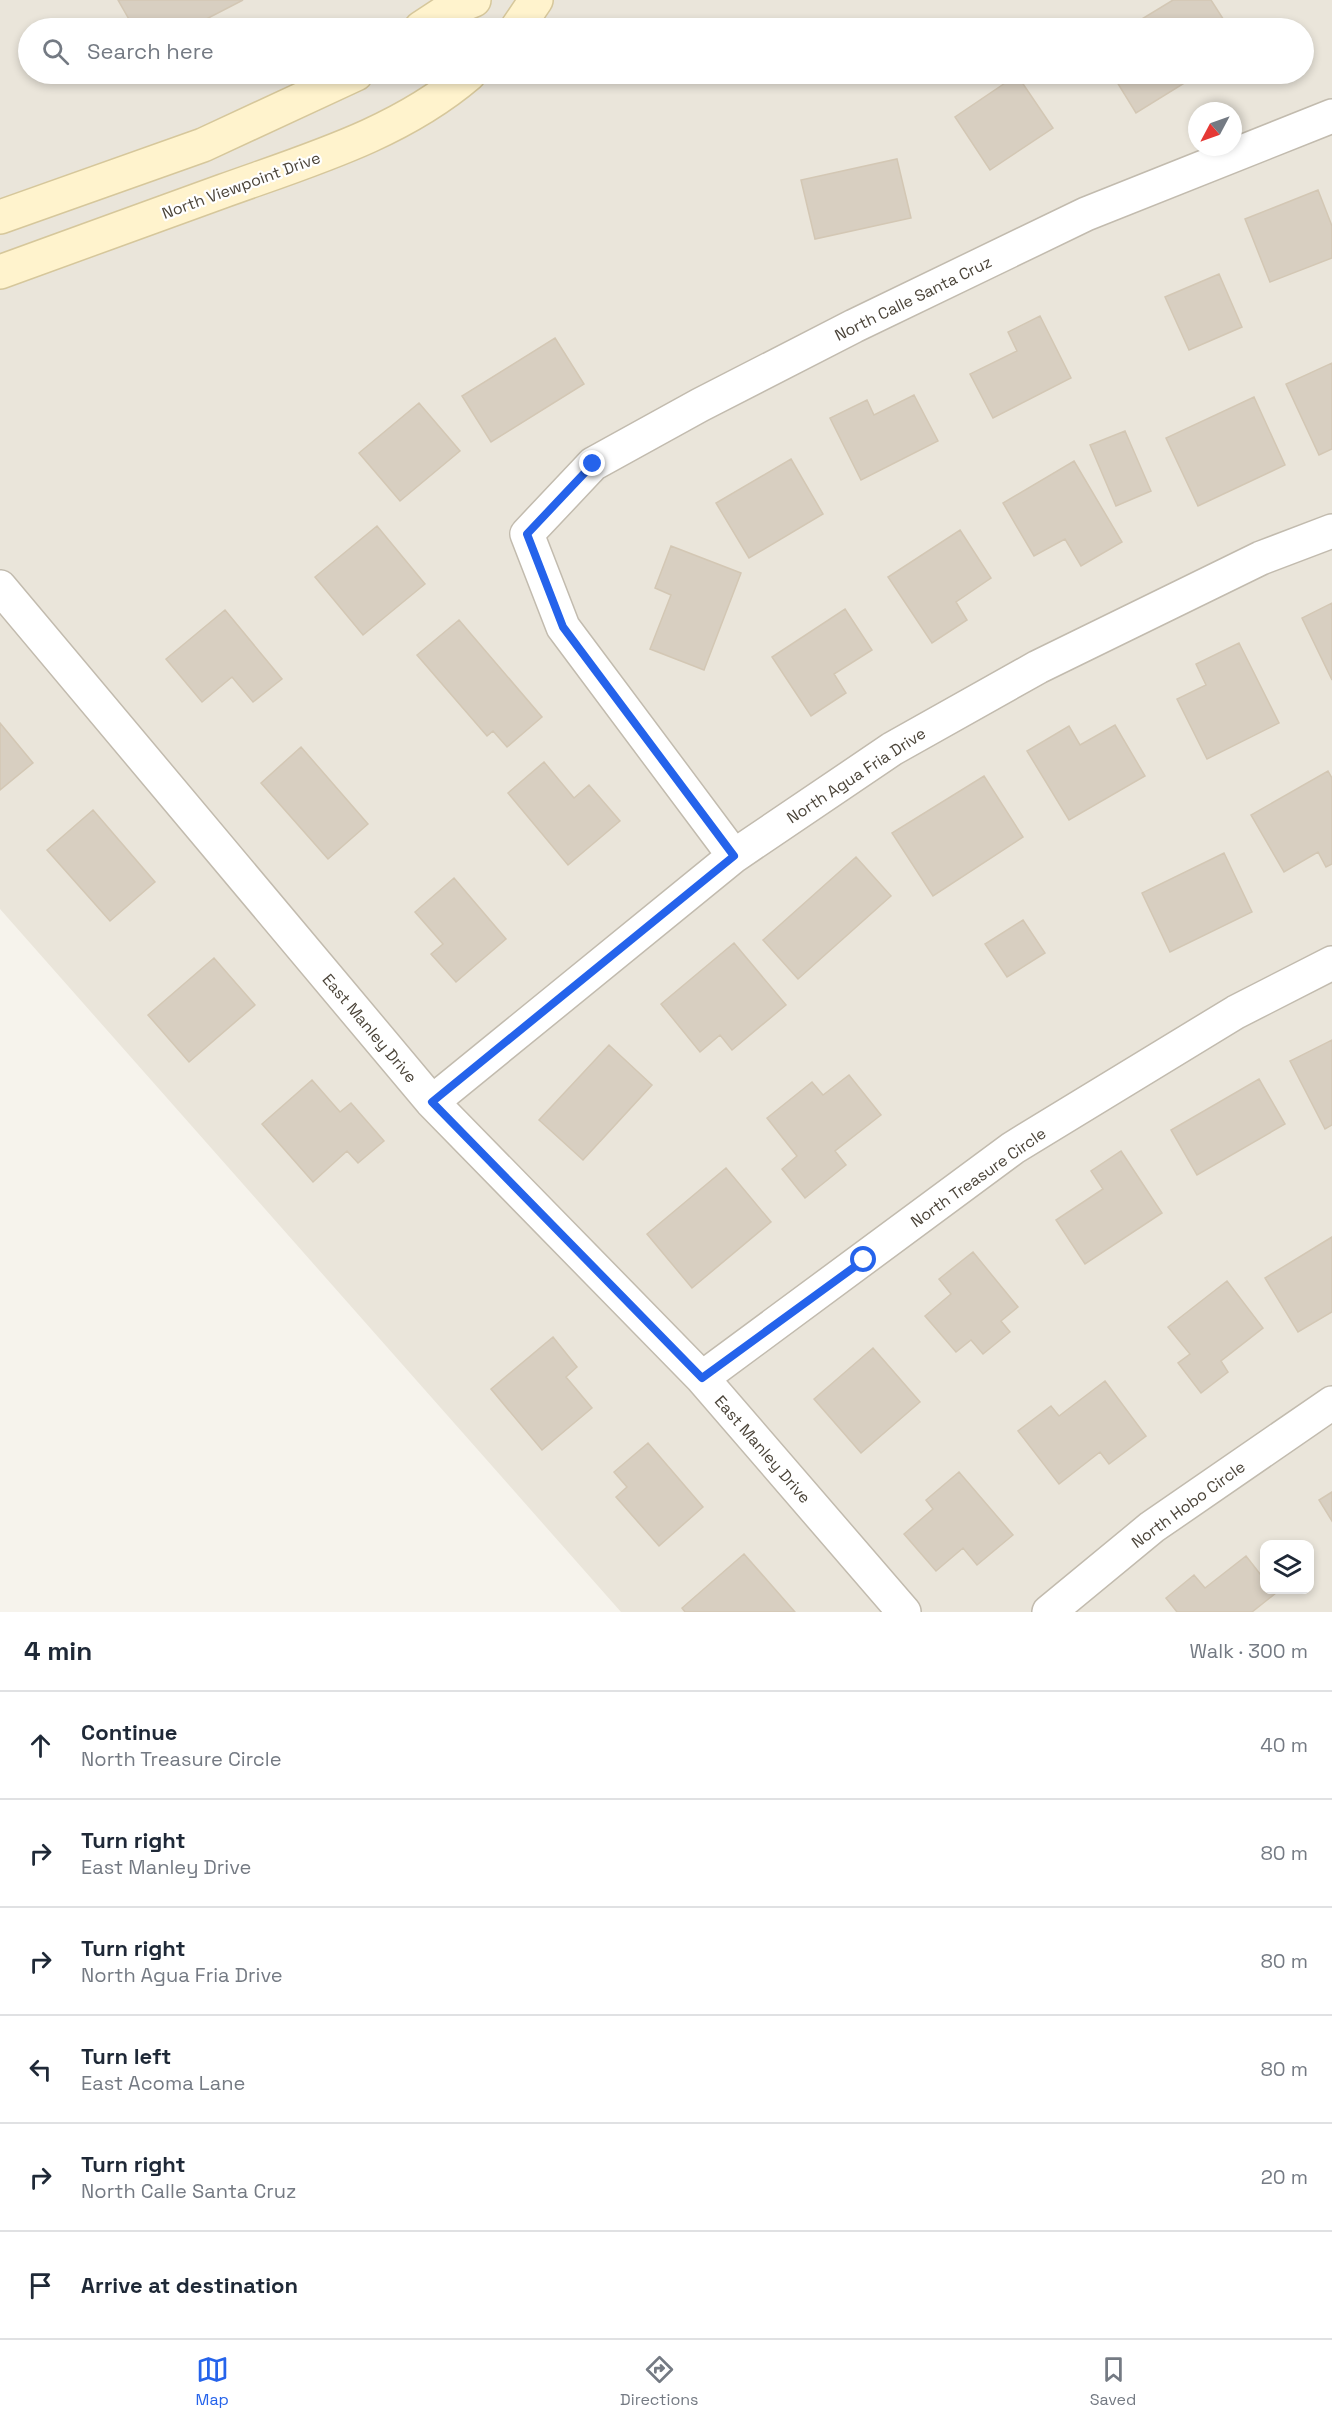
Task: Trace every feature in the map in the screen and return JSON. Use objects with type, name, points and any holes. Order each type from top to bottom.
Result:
[{"type":"main road","points":[[436,18],[474,0]]},
{"type":"main road","points":[[524,18],[536,0]]},
{"type":"main road","points":[[0,217],[204,145],[335,84]]},
{"type":"main road","name":"North Viewpoint Drive","points":[[0,272],[331,153],[401,121],[457,84]]},
{"type":"street","name":"North Calle Santa Cruz","points":[[734,856],[563,627],[527,534],[593,464],[700,405],[854,326],[1086,214],[1332,116]]},
{"type":"street","name":"North Agua Fria Drive","points":[[432,1102],[734,856],[891,749],[1038,667],[1261,558],[1332,531]]},
{"type":"street","name":"East Manley Drive","points":[[0,587],[432,1102],[702,1378],[904,1612]]},
{"type":"street","name":"North Treasure Circle","points":[[702,1378],[1013,1148],[1236,1012],[1332,963]]},
{"type":"street","name":"North Hobo Circle","points":[[1049,1612],[1152,1527],[1332,1403]]},
{"type":"shaded area","points":[[0,0],[1332,0],[1332,1612],[621,1612],[0,909]]},
{"type":"building","points":[[118,0],[243,0],[208,18],[128,18]]},
{"type":"building","points":[[1173,0],[1211,0],[1223,18],[1143,18]]},
{"type":"building","points":[[1004,84],[1023,84],[1053,128],[990,170],[955,117]]},
{"type":"building","points":[[1118,84],[1183,84],[1136,113]]},
{"type":"building","points":[[897,159],[911,218],[815,239],[801,180]]},
{"type":"building","points":[[1318,190],[1332,226],[1332,258],[1270,282],[1245,219]]},
{"type":"building","points":[[1219,274],[1242,327],[1189,350],[1165,297]]},
{"type":"building","points":[[1040,316],[1071,378],[993,418],[970,374],[1017,351],[1008,332]]},
{"type":"building","points":[[555,338],[584,384],[491,442],[462,396]]},
{"type":"building","points":[[1332,363],[1332,449],[1319,455],[1286,384]]},
{"type":"building","points":[[914,395],[938,441],[861,480],[830,418],[867,400],[874,415]]},
{"type":"building","points":[[1254,397],[1285,465],[1198,506],[1166,438]]},
{"type":"building","points":[[419,403],[460,451],[400,501],[359,453]]},
{"type":"building","points":[[1125,431],[1151,491],[1116,506],[1090,445]]},
{"type":"building","points":[[791,459],[823,514],[749,558],[716,503]]},
{"type":"building","points":[[1074,461],[1122,542],[1081,566],[1065,539],[1034,556],[1003,503]]},
{"type":"building","points":[[377,526],[425,584],[363,635],[315,577]]},
{"type":"building","points":[[960,530],[991,578],[956,602],[967,620],[932,643],[888,577]]},
{"type":"building","points":[[671,546],[741,573],[704,670],[650,649],[671,595],[655,588]]},
{"type":"building","points":[[1332,603],[1332,680],[1302,618]]},
{"type":"building","points":[[845,609],[872,650],[834,674],[846,693],[811,716],[772,657]]},
{"type":"building","points":[[225,610],[282,679],[253,702],[232,677],[202,702],[166,659]]},
{"type":"building","points":[[459,620],[542,717],[507,747],[493,731],[487,736],[417,655]]},
{"type":"building","points":[[1239,643],[1279,723],[1207,759],[1177,699],[1206,685],[1196,664]]},
{"type":"building","points":[[0,723],[33,763],[0,790]]},
{"type":"building","points":[[1115,725],[1145,776],[1069,820],[1027,751],[1069,726],[1080,745]]},
{"type":"building","points":[[301,747],[368,824],[328,859],[261,783]]},
{"type":"building","points":[[544,762],[574,798],[589,785],[620,821],[568,865],[508,793]]},
{"type":"building","points":[[1328,771],[1332,778],[1332,864],[1326,867],[1318,852],[1284,872],[1251,815]]},
{"type":"building","points":[[984,776],[1023,837],[933,896],[892,833]]},
{"type":"building","points":[[93,810],[155,882],[110,921],[47,850]]},
{"type":"building","points":[[1224,853],[1252,912],[1170,952],[1142,893]]},
{"type":"building","points":[[856,857],[891,896],[798,979],[763,940]]},
{"type":"building","points":[[454,878],[506,939],[456,982],[431,954],[443,944],[415,912]]},
{"type":"building","points":[[1023,920],[1045,953],[1007,977],[985,944]]},
{"type":"building","points":[[734,943],[786,1005],[732,1050],[720,1035],[700,1052],[661,1004]]},
{"type":"building","points":[[214,958],[255,1005],[189,1062],[148,1015]]},
{"type":"building","points":[[1332,1040],[1332,1125],[1325,1129],[1290,1061]]},
{"type":"building","points":[[609,1045],[652,1085],[583,1160],[539,1120]]},
{"type":"building","points":[[849,1075],[881,1115],[835,1151],[846,1165],[805,1198],[782,1169],[797,1156],[767,1118],[812,1082],[823,1095]]},
{"type":"building","points":[[1259,1079],[1285,1124],[1197,1175],[1171,1130]]},
{"type":"building","points":[[312,1080],[340,1112],[351,1103],[384,1141],[358,1163],[347,1151],[313,1182],[262,1124]]},
{"type":"building","points":[[1121,1151],[1162,1213],[1085,1264],[1056,1220],[1103,1189],[1091,1171]]},
{"type":"building","points":[[726,1168],[771,1222],[692,1288],[647,1234]]},
{"type":"building","points":[[1332,1237],[1332,1312],[1298,1332],[1265,1278]]},
{"type":"building","points":[[973,1252],[1018,1307],[1001,1321],[1010,1332],[983,1354],[971,1340],[956,1352],[925,1316],[951,1294],[939,1279]]},
{"type":"building","points":[[1227,1281],[1263,1328],[1221,1361],[1228,1372],[1201,1393],[1178,1363],[1190,1354],[1168,1327]]},
{"type":"building","points":[[553,1337],[577,1367],[566,1377],[592,1408],[542,1450],[491,1389]]},
{"type":"building","points":[[873,1348],[920,1402],[861,1453],[814,1399]]},
{"type":"building","points":[[1105,1381],[1146,1436],[1109,1464],[1100,1452],[1059,1484],[1018,1431],[1051,1406],[1059,1416]]},
{"type":"building","points":[[648,1443],[703,1507],[659,1546],[616,1497],[627,1487],[614,1472]]},
{"type":"building","points":[[959,1472],[1013,1535],[977,1565],[963,1548],[936,1571],[904,1534],[933,1509],[926,1500]]},
{"type":"building","points":[[1332,1492],[1332,1521],[1319,1500]]},
{"type":"building","points":[[744,1554],[795,1612],[685,1612],[682,1608]]},
{"type":"building","points":[[1246,1556],[1260,1574],[1260,1594],[1275,1594],[1252,1612],[1177,1612],[1166,1598],[1194,1575],[1205,1588]]},
{"type":"route","points":[[593,464],[527,534],[563,627],[734,856],[432,1102],[702,1378],[864,1260]]}]
